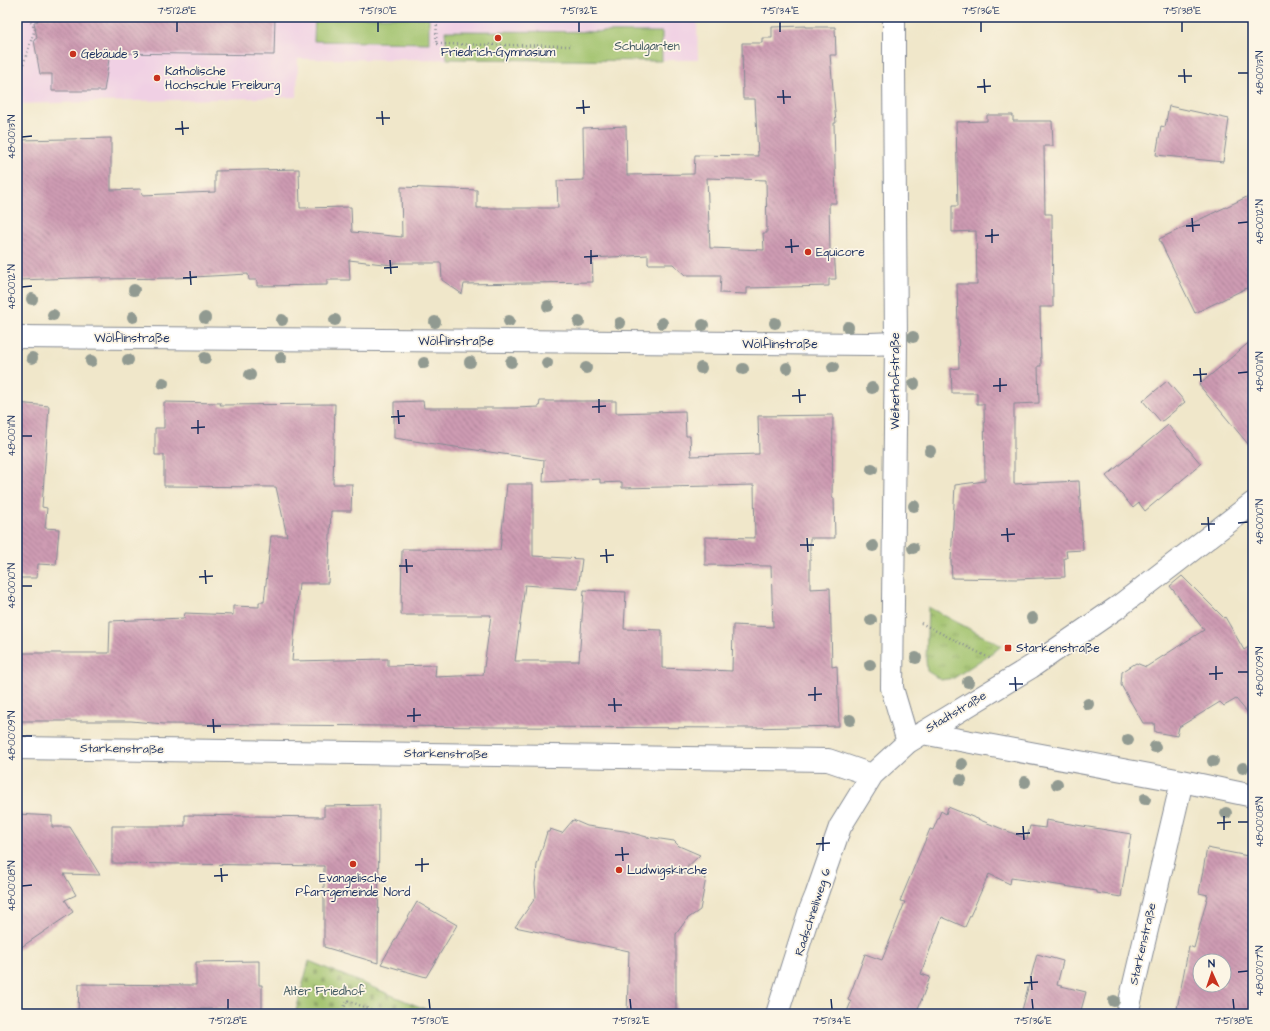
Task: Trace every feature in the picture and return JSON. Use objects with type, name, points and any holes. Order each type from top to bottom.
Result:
[{"type":"street","name":"Weiherhofstraße","points":[[894,17],[896,343],[892,688],[915,737]]},
{"type":"street","name":"Wölflinstraße","points":[[17,337],[862,344],[896,343]]},
{"type":"street","name":"Stadtstraße","points":[[915,737],[1031,668],[1118,607],[1253,503]]},
{"type":"street","points":[[893,691],[915,737]]},
{"type":"street","points":[[779,1014],[809,913],[840,827],[871,777],[915,737]]},
{"type":"street","points":[[915,737],[1182,782],[1253,796]]},
{"type":"street","name":"Starkenstraße","points":[[17,748],[828,760],[871,777]]},
{"type":"street","name":"Starkenstraße","points":[[1126,1014],[1182,782]]},
{"type":"path","points":[[17,78],[19,77],[35,30],[28,17]]},
{"type":"path","points":[[437,17],[436,44],[571,46]]},
{"type":"path","points":[[893,602],[921,623],[992,659],[1018,675]]},
{"type":"path","points":[[342,1014],[347,1000],[380,1014]]},
{"type":"shaded area","points":[[17,17],[697,17],[698,60],[298,59],[297,97],[17,104]]},
{"type":"green space","points":[[315,17],[429,17],[429,43],[314,41]]},
{"type":"green space","name":"Schulgarten","points":[[445,31],[662,32],[662,61],[447,59]]},
{"type":"green space","points":[[928,607],[1002,646],[954,678],[941,680],[927,671]]},
{"type":"green space","name":"Alter Friedhof","points":[[309,961],[437,1014],[295,1014]]},
{"type":"building","name":"Gebäude 3","points":[[37,17],[275,17],[274,55],[110,53],[104,91],[52,91],[52,74],[40,74],[34,40],[37,38],[34,22],[38,21]]},
{"type":"building","points":[[772,27],[835,27],[836,55],[830,55],[836,123],[834,123],[836,203],[829,203],[830,250],[834,251],[836,279],[829,279],[829,286],[747,288],[747,294],[720,293],[721,275],[685,275],[673,264],[648,264],[648,255],[592,258],[593,282],[464,284],[462,294],[442,280],[441,263],[393,263],[392,265],[349,260],[350,280],[327,280],[327,285],[257,286],[257,280],[249,280],[248,274],[175,278],[102,279],[102,277],[20,280],[20,267],[17,267],[17,150],[20,149],[20,140],[111,138],[111,190],[141,189],[142,195],[215,192],[215,171],[299,169],[300,208],[351,207],[352,232],[402,237],[401,187],[477,190],[477,208],[558,208],[557,181],[584,180],[583,128],[626,126],[627,175],[694,174],[695,155],[758,156],[755,99],[743,99],[742,43],[762,43],[762,38],[772,38]],"holes":[[[707,178],[766,180],[767,233],[763,233],[764,250],[710,248]]]},
{"type":"building","points":[[1169,106],[1229,119],[1223,162],[1156,155],[1161,126],[1165,127]]},
{"type":"building","points":[[987,115],[1013,115],[1013,121],[1052,121],[1053,146],[1044,146],[1045,214],[1052,214],[1053,307],[1040,307],[1041,366],[1038,366],[1039,403],[1014,404],[1014,484],[1079,481],[1083,550],[1066,551],[1067,558],[1064,558],[1065,577],[1016,579],[952,578],[951,561],[955,485],[985,481],[984,404],[977,404],[977,393],[952,393],[951,369],[959,368],[957,284],[977,284],[976,231],[952,232],[952,206],[958,206],[956,122],[987,121]]},
{"type":"building","points":[[1253,194],[1253,285],[1195,313],[1159,239]]},
{"type":"building","points":[[1253,339],[1253,450],[1199,385]]},
{"type":"building","points":[[1167,381],[1185,402],[1161,422],[1143,401]]},
{"type":"building","points":[[423,401],[424,408],[516,408],[539,407],[540,401],[616,401],[616,413],[685,411],[686,436],[690,436],[691,456],[759,454],[758,416],[833,415],[832,498],[834,498],[835,538],[810,538],[810,589],[830,588],[832,667],[837,666],[839,726],[749,728],[498,727],[164,724],[131,721],[17,721],[17,653],[109,653],[110,621],[184,618],[185,613],[233,615],[233,606],[259,607],[259,602],[264,602],[271,536],[287,536],[276,487],[164,486],[164,455],[155,455],[155,428],[164,428],[164,402],[221,403],[220,405],[335,404],[333,484],[352,484],[351,511],[331,511],[328,583],[299,583],[292,661],[388,659],[388,666],[436,665],[435,677],[483,675],[491,615],[401,615],[402,549],[500,550],[507,484],[533,484],[533,556],[582,559],[578,589],[525,585],[515,661],[579,661],[584,590],[626,592],[624,629],[662,630],[662,668],[732,671],[733,625],[773,627],[771,566],[705,565],[705,537],[755,538],[754,485],[622,488],[622,482],[600,483],[600,479],[543,482],[544,460],[394,438],[394,402]]},
{"type":"building","points":[[17,403],[49,406],[42,507],[47,508],[45,528],[59,529],[56,565],[38,564],[37,578],[17,578]]},
{"type":"building","points":[[1168,425],[1201,464],[1145,511],[1139,503],[1133,508],[1106,476]]},
{"type":"building","points":[[1182,576],[1224,618],[1225,617],[1244,650],[1253,644],[1253,719],[1236,699],[1224,706],[1220,702],[1179,727],[1177,736],[1155,732],[1154,723],[1143,723],[1121,685],[1122,672],[1136,663],[1146,667],[1204,630],[1170,586]]},
{"type":"building","points":[[379,805],[378,963],[324,947],[324,866],[112,863],[112,826],[185,826],[185,815],[324,817],[324,806]]},
{"type":"building","points":[[948,807],[1027,839],[1030,826],[1045,828],[1046,820],[1131,834],[1121,897],[1097,893],[1097,891],[1011,878],[1010,884],[989,874],[965,927],[942,917],[921,974],[930,977],[916,1014],[846,1014],[851,1002],[848,1000],[865,954],[882,960],[905,902],[900,901],[930,829],[933,830],[941,811],[946,814]]},
{"type":"building","points":[[17,814],[52,816],[52,827],[70,827],[100,875],[64,874],[76,895],[65,900],[73,912],[17,950]]},
{"type":"building","points":[[573,820],[587,826],[624,831],[647,837],[674,841],[679,846],[700,855],[681,873],[706,878],[700,910],[687,919],[676,934],[676,1014],[627,1014],[629,951],[515,927],[536,897],[535,884],[537,865],[547,832],[549,832],[550,829],[562,833]]},
{"type":"building","points":[[1207,848],[1253,857],[1253,1014],[1176,1014],[1189,946],[1194,948],[1208,895],[1199,893]]},
{"type":"building","points":[[417,902],[457,925],[426,977],[381,964]]},
{"type":"building","points":[[1037,954],[1063,961],[1057,985],[1086,992],[1080,1014],[1021,1014]]},
{"type":"building","points":[[259,961],[259,985],[262,985],[262,1009],[166,1009],[166,1014],[78,1014],[79,984],[196,985],[196,962]]},
{"type":"place","name":"Friedrich-Gymnasium","points":[[498,38]]},
{"type":"place","name":"Gebäude 3","points":[[73,54]]},
{"type":"place","name":"Katholische Hochschule Freiburg","points":[[157,78]]},
{"type":"place","name":"Equicore","points":[[808,252]]},
{"type":"place","name":"Starkenstraße","points":[[1008,648]]},
{"type":"place","name":"Evangelische Pfarrgemeinde Nord","points":[[353,864]]},
{"type":"place","name":"Ludwigskirche","points":[[619,870]]}]
